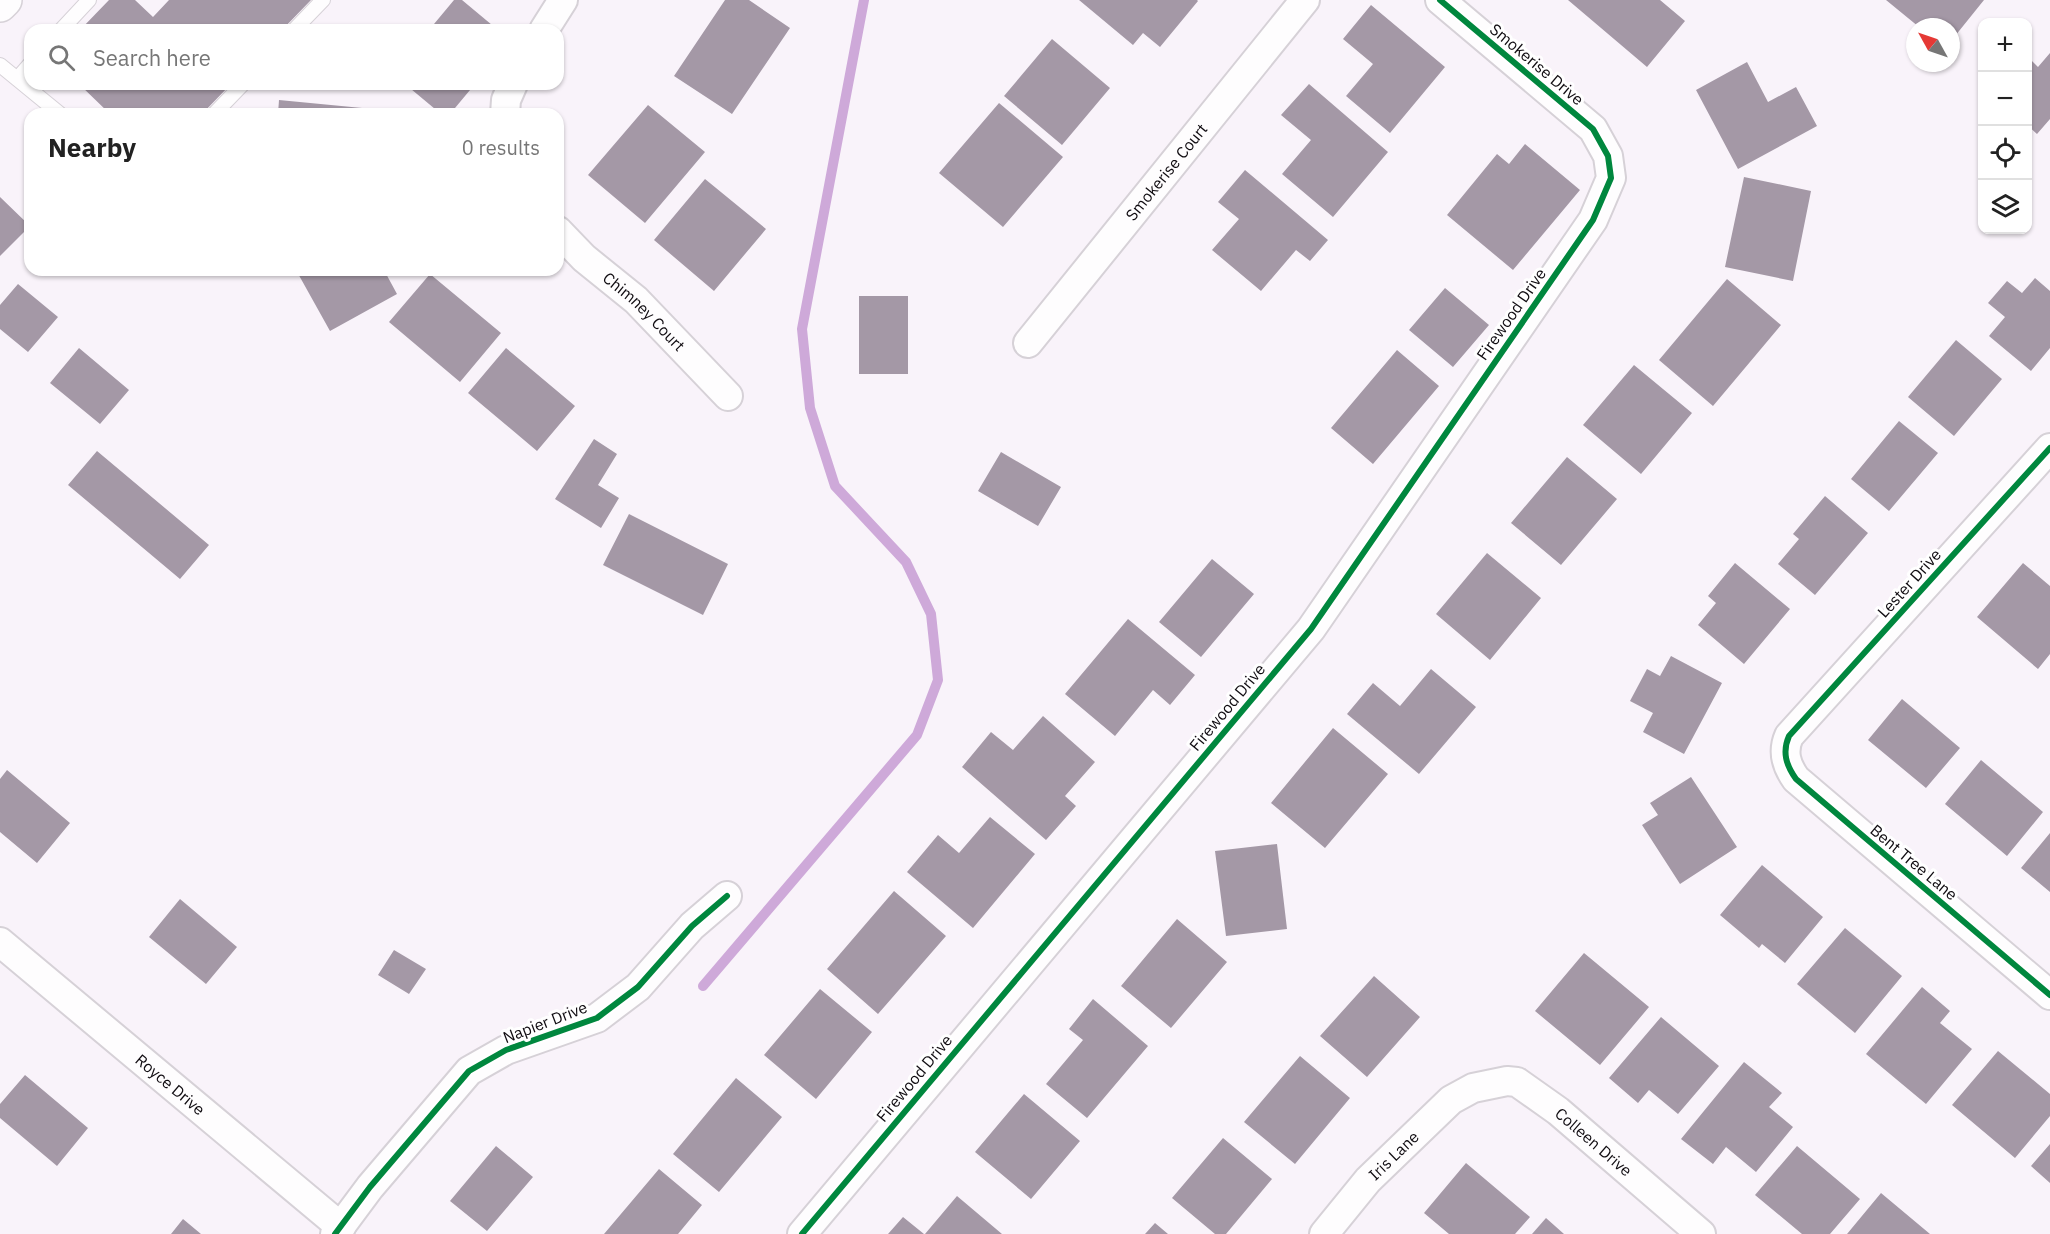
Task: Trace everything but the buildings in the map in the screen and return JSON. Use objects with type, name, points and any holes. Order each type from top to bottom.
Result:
[{"type":"main road","points":[[0,5],[5,0]]},
{"type":"street","points":[[548,24],[563,0]]},
{"type":"street","name":"Smokerise Court","points":[[1028,343],[1305,0]]},
{"type":"street","name":"Smokerise Drive","points":[[1440,0],[1593,129],[1608,156]]},
{"type":"street","points":[[505,108],[510,90]]},
{"type":"street","name":"Firewood Drive","points":[[802,1234],[1311,629],[1593,220],[1611,178],[1608,156]]},
{"type":"street","name":"Chimney Court","points":[[564,237],[584,258],[636,300],[728,396]]},
{"type":"street","name":"Lester Drive","points":[[1789,736],[2046,460]]},
{"type":"street","name":"Bent Tree Lane","points":[[1789,736],[1784,747],[1788,768],[1796,779],[2050,995]]},
{"type":"street","name":"Napier Drive","points":[[338,1231],[376,1178],[469,1071],[506,1050],[597,1018],[638,987],[692,926],[727,896]]},
{"type":"street","name":"Royce Drive","points":[[0,942],[338,1231]]},
{"type":"street","name":"Colleen Drive","points":[[1473,1088],[1507,1081],[1517,1083],[1558,1111],[1701,1234]]},
{"type":"street","name":"Iris Lane","points":[[1324,1234],[1368,1180],[1450,1100],[1473,1088]]},
{"type":"lane","points":[[67,24],[89,0]]},
{"type":"lane","points":[[300,24],[322,0]]},
{"type":"lane","points":[[0,65],[24,85]]},
{"type":"lane","points":[[17,79],[24,71]]},
{"type":"lane","points":[[31,90],[53,108]]},
{"type":"lane","points":[[220,108],[237,90]]},
{"type":"waterway","points":[[703,986],[917,735],[938,680],[931,614],[906,562],[835,486],[810,408],[802,329],[864,0]]},
{"type":"cycle path","points":[[802,1234],[1311,629],[1593,220],[1611,178],[1608,156],[1593,129],[1440,0]]},
{"type":"cycle path","points":[[2050,448],[1789,736],[1786,753],[1790,769],[1796,779],[2050,995]]},
{"type":"cycle path","points":[[335,1234],[370,1187],[469,1071],[506,1050],[597,1018],[638,987],[692,926],[727,896]]}]
